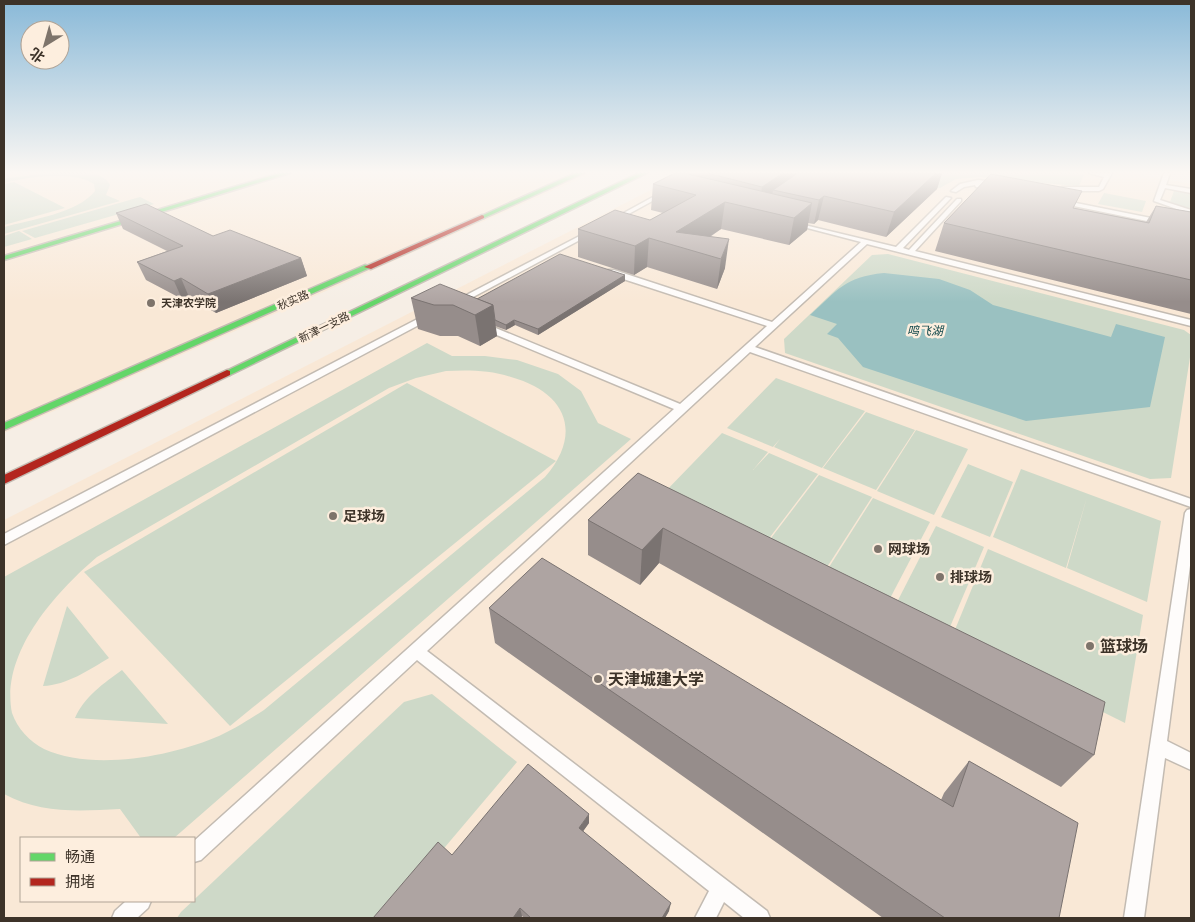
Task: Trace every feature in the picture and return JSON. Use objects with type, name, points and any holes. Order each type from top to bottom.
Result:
[{"type":"street","points":[[4,258],[144,216]]},
{"type":"street","name":"秋实路","points":[[4,427],[483,216]]},
{"type":"street","name":"新津一支路","points":[[4,480],[554,216]]},
{"type":"lane","points":[[451,305],[556,254],[627,216]]},
{"type":"lane","points":[[898,249],[930,216]]},
{"type":"lane","points":[[911,252],[944,216]]},
{"type":"lane","points":[[1129,216],[1191,228]]},
{"type":"lane","points":[[1149,220],[1150,216]]},
{"type":"lane","points":[[789,222],[1191,323]]},
{"type":"lane","points":[[195,852],[866,241]]},
{"type":"lane","points":[[598,268],[774,325]]},
{"type":"lane","points":[[4,540],[434,314]]},
{"type":"lane","points":[[470,321],[682,409]]},
{"type":"lane","points":[[748,348],[1191,503]]},
{"type":"lane","points":[[1134,918],[1191,513]]},
{"type":"lane","points":[[416,651],[760,918]]},
{"type":"lane","points":[[1158,746],[1191,762]]},
{"type":"lane","points":[[705,918],[721,888]]},
{"type":"lane","points":[[122,918],[140,902]]},
{"type":"shaded area","name":"天津农学院","points":[[4,216],[496,216],[4,433]]},
{"type":"shaded area","name":"天津城建大学","points":[[600,216],[1191,216],[1191,918],[4,918],[4,520]]},
{"type":"green space","points":[[4,216],[36,216],[4,225]]},
{"type":"green space","points":[[67,216],[4,234],[4,227],[40,218]]},
{"type":"green space","points":[[74,216],[112,216],[35,238],[22,231]]},
{"type":"green space","points":[[19,231],[32,239],[4,247],[4,236]]},
{"type":"green space","name":"鸣飞湖","points":[[888,254],[1184,330],[1191,335],[1191,351],[1171,478],[1150,479],[785,353],[784,339],[872,255]]},
{"type":"green space","points":[[427,343],[452,356],[485,356],[517,360],[558,374],[581,391],[598,423],[631,439],[175,837],[140,837],[120,809],[60,810],[32,805],[4,794],[4,577]],"holes":[[[446,371],[471,371],[503,375],[530,384],[545,393],[556,403],[563,416],[566,430],[564,444],[557,460],[545,477],[264,710],[227,732],[195,745],[152,756],[129,759],[106,760],[63,756],[34,743],[17,724],[12,713],[11,691],[14,668],[23,647],[49,606],[81,571],[97,557],[389,388],[416,378]]]},
{"type":"green space","points":[[776,378],[865,411],[822,468],[774,447],[780,439],[773,447],[727,428]]},
{"type":"green space","name":"足球场","points":[[407,383],[556,461],[230,726],[84,572]]},
{"type":"green space","points":[[866,412],[915,430],[876,490],[823,468]]},
{"type":"green space","name":"网球场","points":[[916,430],[968,449],[934,515],[877,491]]},
{"type":"green space","points":[[722,433],[768,452],[753,470],[769,453],[818,474],[764,545],[662,495]]},
{"type":"green space","name":"排球场","points":[[968,464],[1013,482],[990,537],[941,517]]},
{"type":"green space","points":[[1021,469],[1161,521],[1147,602],[1067,568],[1087,497],[1066,568],[993,537]]},
{"type":"green space","name":"网球场","points":[[819,475],[872,497],[822,575],[765,546]]},
{"type":"green space","name":"网球场","points":[[873,498],[930,522],[886,606],[824,575]]},
{"type":"green space","name":"排球场","points":[[936,526],[984,547],[947,634],[894,608]]},
{"type":"green space","points":[[988,549],[1143,615],[1125,723],[952,637]]},
{"type":"green space","points":[[67,606],[109,658],[69,680],[43,686]]},
{"type":"green space","points":[[122,670],[168,724],[75,718],[89,697]]},
{"type":"green space","points":[[432,694],[517,762],[385,918],[177,918],[181,912],[192,902],[195,902],[195,899],[404,702]]},
{"type":"water","name":"鸣飞湖","points":[[884,273],[939,279],[970,290],[993,305],[1111,337],[1116,324],[1165,337],[1150,407],[1026,421],[863,367],[838,338],[827,334],[837,324],[810,315],[850,281]]},
{"type":"building","points":[[122,216],[171,216],[213,236],[230,230],[301,258],[208,294],[181,278],[174,281],[137,262],[183,246]]},
{"type":"building","points":[[603,216],[636,216],[650,220],[657,216],[702,216],[676,232],[729,239],[721,259],[649,238],[635,246],[578,229]]},
{"type":"building","points":[[951,216],[1114,216],[1149,223],[1152,216],[1191,216],[1191,280],[944,223]]},
{"type":"building","points":[[560,254],[625,275],[538,329],[514,320],[506,325],[495,320],[493,305],[477,299]]},
{"type":"building","points":[[440,284],[493,305],[475,315],[453,305],[434,305],[411,298]]},
{"type":"building","points":[[638,473],[1105,702],[1094,755],[663,528],[642,550],[588,520]]},
{"type":"building","points":[[542,558],[953,807],[969,761],[1078,823],[1059,918],[945,918],[489,608]]},
{"type":"building","points":[[528,764],[589,814],[579,828],[671,903],[662,918],[531,918],[520,908],[513,918],[373,918],[438,842],[452,855]]},
{"type":"traffic: fast","points":[[4,258],[144,216]]},
{"type":"traffic: fast","points":[[227,373],[554,216]]},
{"type":"traffic: fast","points":[[4,427],[368,267]]},
{"type":"traffic: jam","points":[[368,267],[482,217]]},
{"type":"traffic: jam","points":[[4,480],[227,373]]},
{"type":"place","name":"天津农学院","points":[[151,303]]},
{"type":"place","name":"足球场","points":[[333,516]]},
{"type":"place","name":"网球场","points":[[878,549]]},
{"type":"place","name":"排球场","points":[[940,577]]},
{"type":"place","name":"篮球场","points":[[1090,646]]},
{"type":"place","name":"天津城建大学","points":[[598,679]]}]
